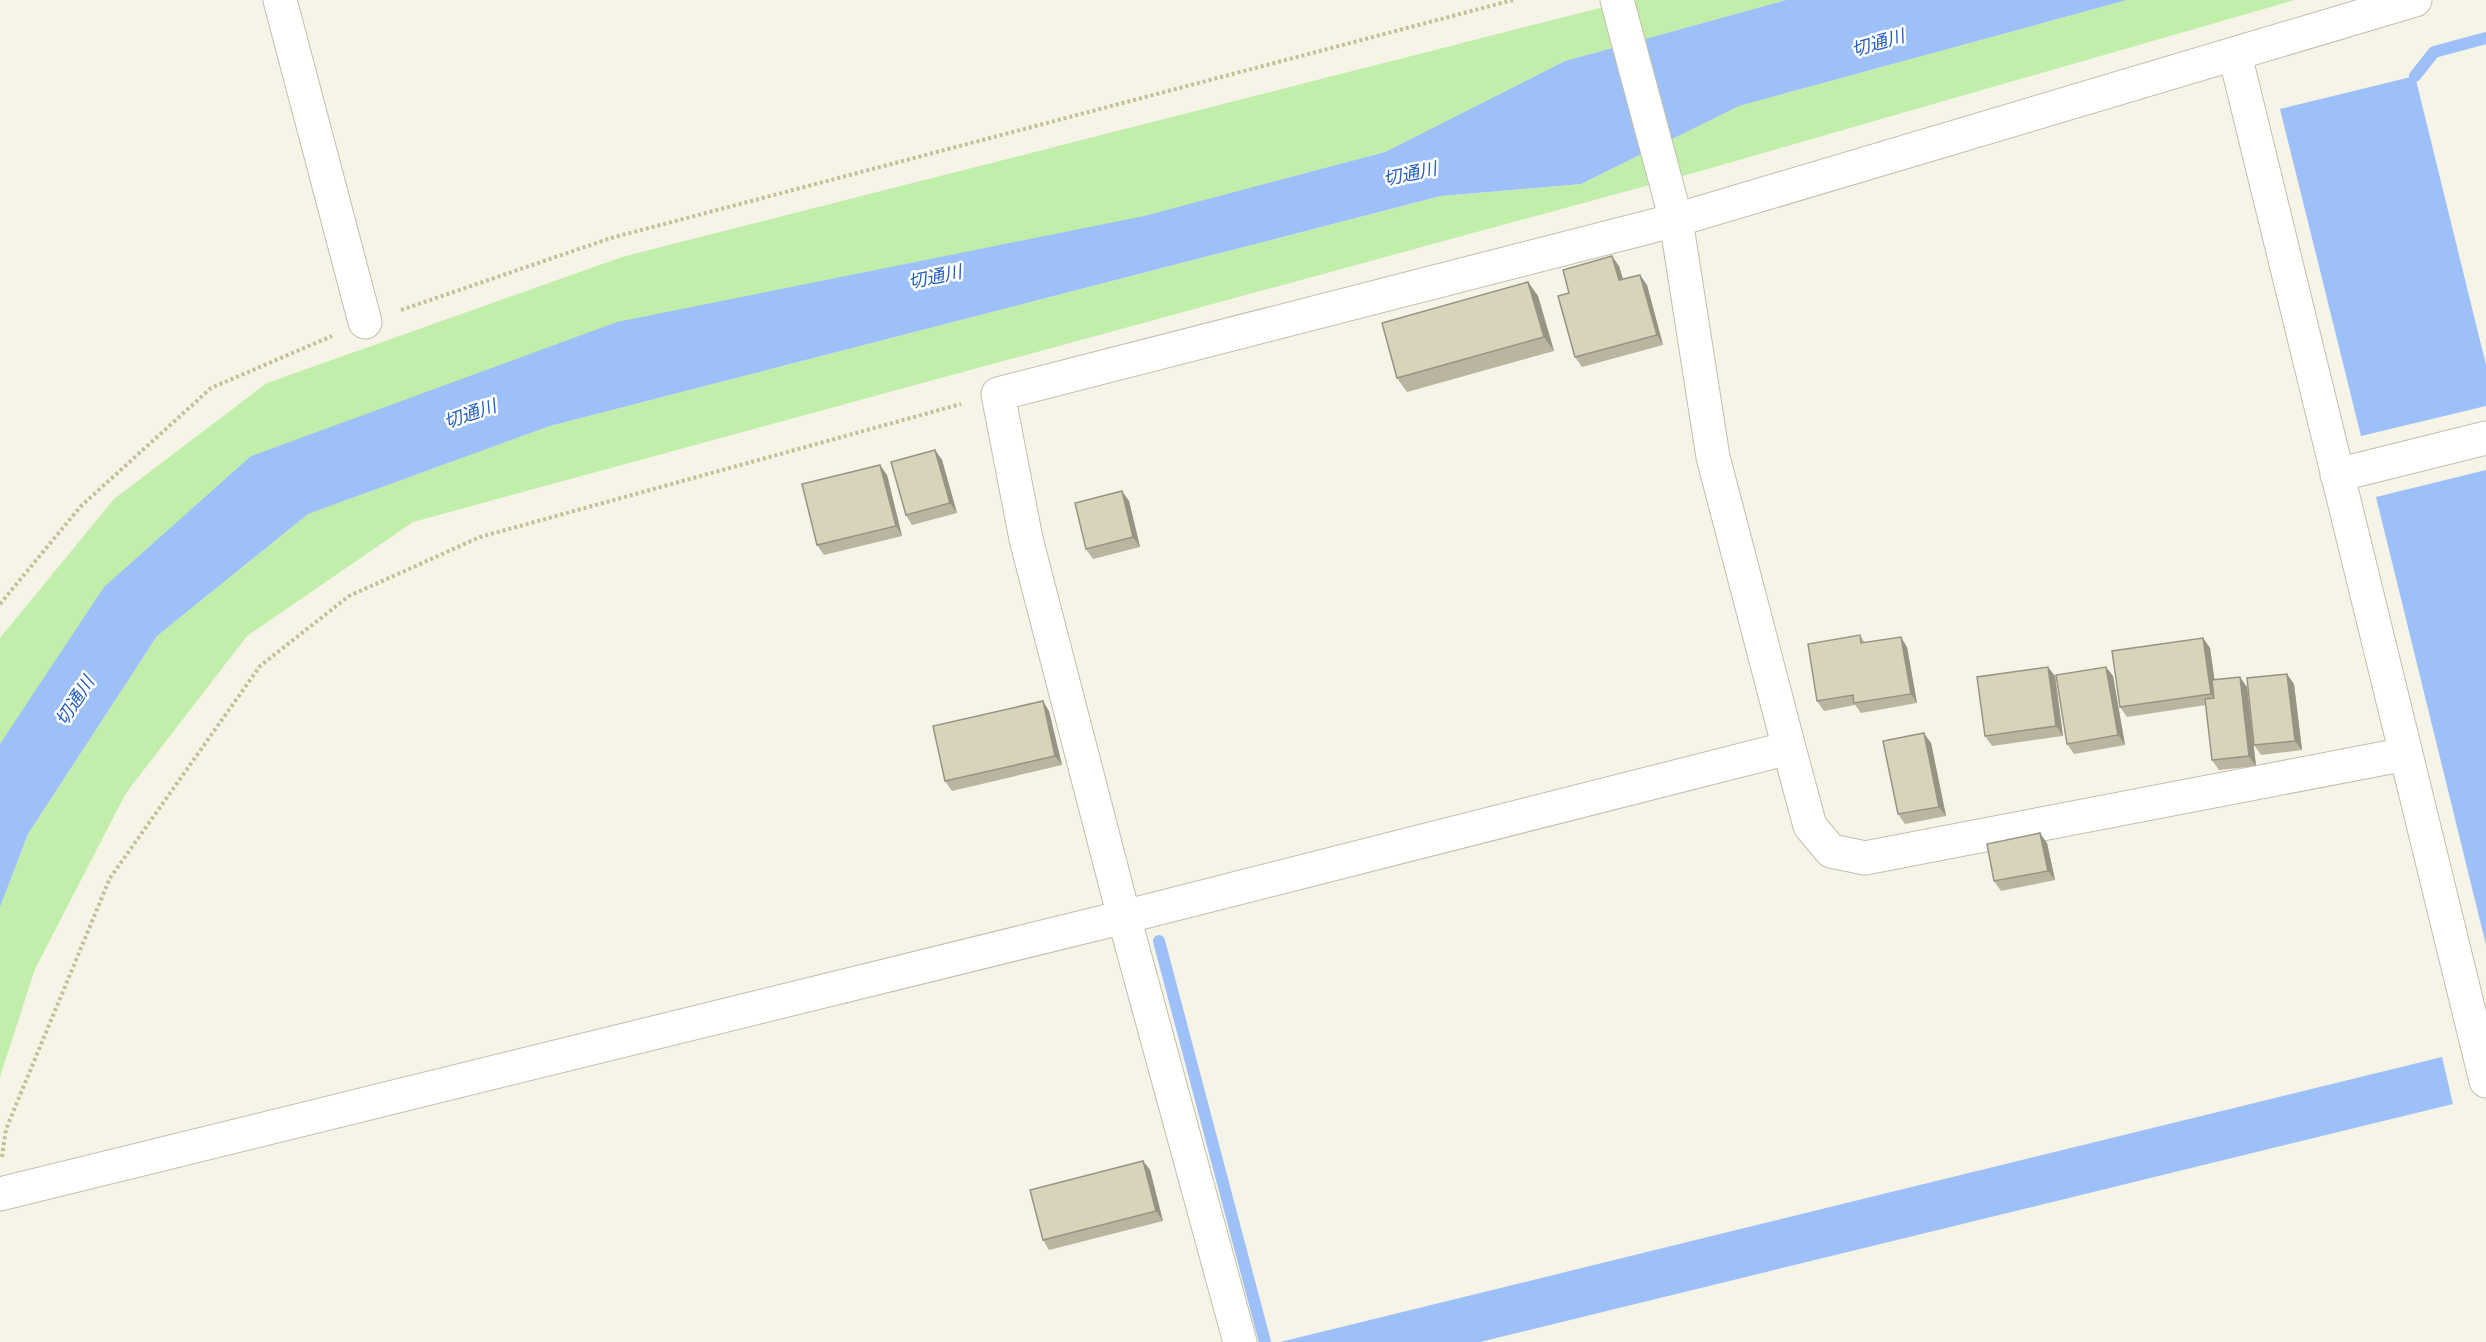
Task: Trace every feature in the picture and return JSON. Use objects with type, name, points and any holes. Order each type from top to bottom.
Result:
[{"type":"street","points":[[280,0],[366,322]]},
{"type":"street","points":[[1617,0],[1674,211],[1713,457],[1810,826],[1832,851],[1865,858],[2406,754]]},
{"type":"street","points":[[1240,1342],[1124,917],[1026,539],[998,394],[1674,211],[2235,55],[2415,0]]},
{"type":"street","points":[[2235,55],[2486,1081]]},
{"type":"street","points":[[2337,475],[2486,438]]},
{"type":"street","points":[[1,1179],[1124,917],[1789,748]]},
{"type":"path","points":[[0,604],[81,506],[211,388],[366,322],[611,238],[1513,0]]},
{"type":"path","points":[[1,1179],[6,1129],[110,878],[260,666],[349,596],[480,537],[998,394]]},
{"type":"green space","points":[[1631,0],[1786,0],[1565,61],[1385,152],[251,456],[0,744],[0,638],[114,499],[267,383],[622,257]]},
{"type":"green space","points":[[2127,0],[2295,0],[1697,172],[413,522],[247,636],[126,793],[35,969],[0,1077],[0,907],[28,834],[157,636],[308,514],[550,426],[1442,196],[1581,184],[1739,106]]},
{"type":"water","name":"切通川","points":[[1786,0],[2127,0],[1739,106],[1581,184],[1441,196],[550,426],[308,514],[157,636],[28,834],[0,907],[0,744],[104,587],[251,456],[617,322],[1144,216],[1385,152],[1565,61]]},
{"type":"water","points":[[2415,76],[2486,365],[2486,406],[2361,436],[2280,109]]},
{"type":"water","points":[[2486,470],[2486,945],[2376,497]]},
{"type":"water","points":[[2442,1057],[2453,1104],[1480,1342],[1280,1342]]},
{"type":"building","points":[[1612,256],[1619,280],[1640,275],[1657,335],[1575,357],[1558,296],[1569,293],[1563,270]]},
{"type":"building","points":[[1528,282],[1544,337],[1397,378],[1382,323]]},
{"type":"building","points":[[935,450],[950,503],[906,515],[891,462]]},
{"type":"building","points":[[880,465],[896,526],[817,545],[802,484]]},
{"type":"building","points":[[1122,491],[1133,537],[1086,549],[1075,503]]},
{"type":"building","points":[[1860,635],[1861,643],[1901,637],[1911,694],[1854,703],[1853,695],[1817,701],[1808,644]]},
{"type":"building","points":[[2203,638],[2211,694],[2120,707],[2112,651]]},
{"type":"building","points":[[2048,667],[2056,726],[1985,736],[1977,677]]},
{"type":"building","points":[[2106,667],[2118,735],[2067,744],[2056,675]]},
{"type":"building","points":[[2287,674],[2295,741],[2254,745],[2247,678]]},
{"type":"building","points":[[2240,677],[2249,756],[2212,760],[2205,699],[2214,698],[2212,680]]},
{"type":"building","points":[[1043,701],[1055,756],[945,781],[933,726]]},
{"type":"building","points":[[1924,733],[1939,807],[1898,814],[1883,741]]},
{"type":"building","points":[[2040,833],[2048,871],[1994,881],[1987,844]]},
{"type":"building","points":[[1143,1161],[1156,1211],[1043,1240],[1030,1190]]},
{"type":"waterway","points":[[2415,76],[2434,52],[2486,38]]},
{"type":"waterway","points":[[1159,941],[1265,1342]]}]
